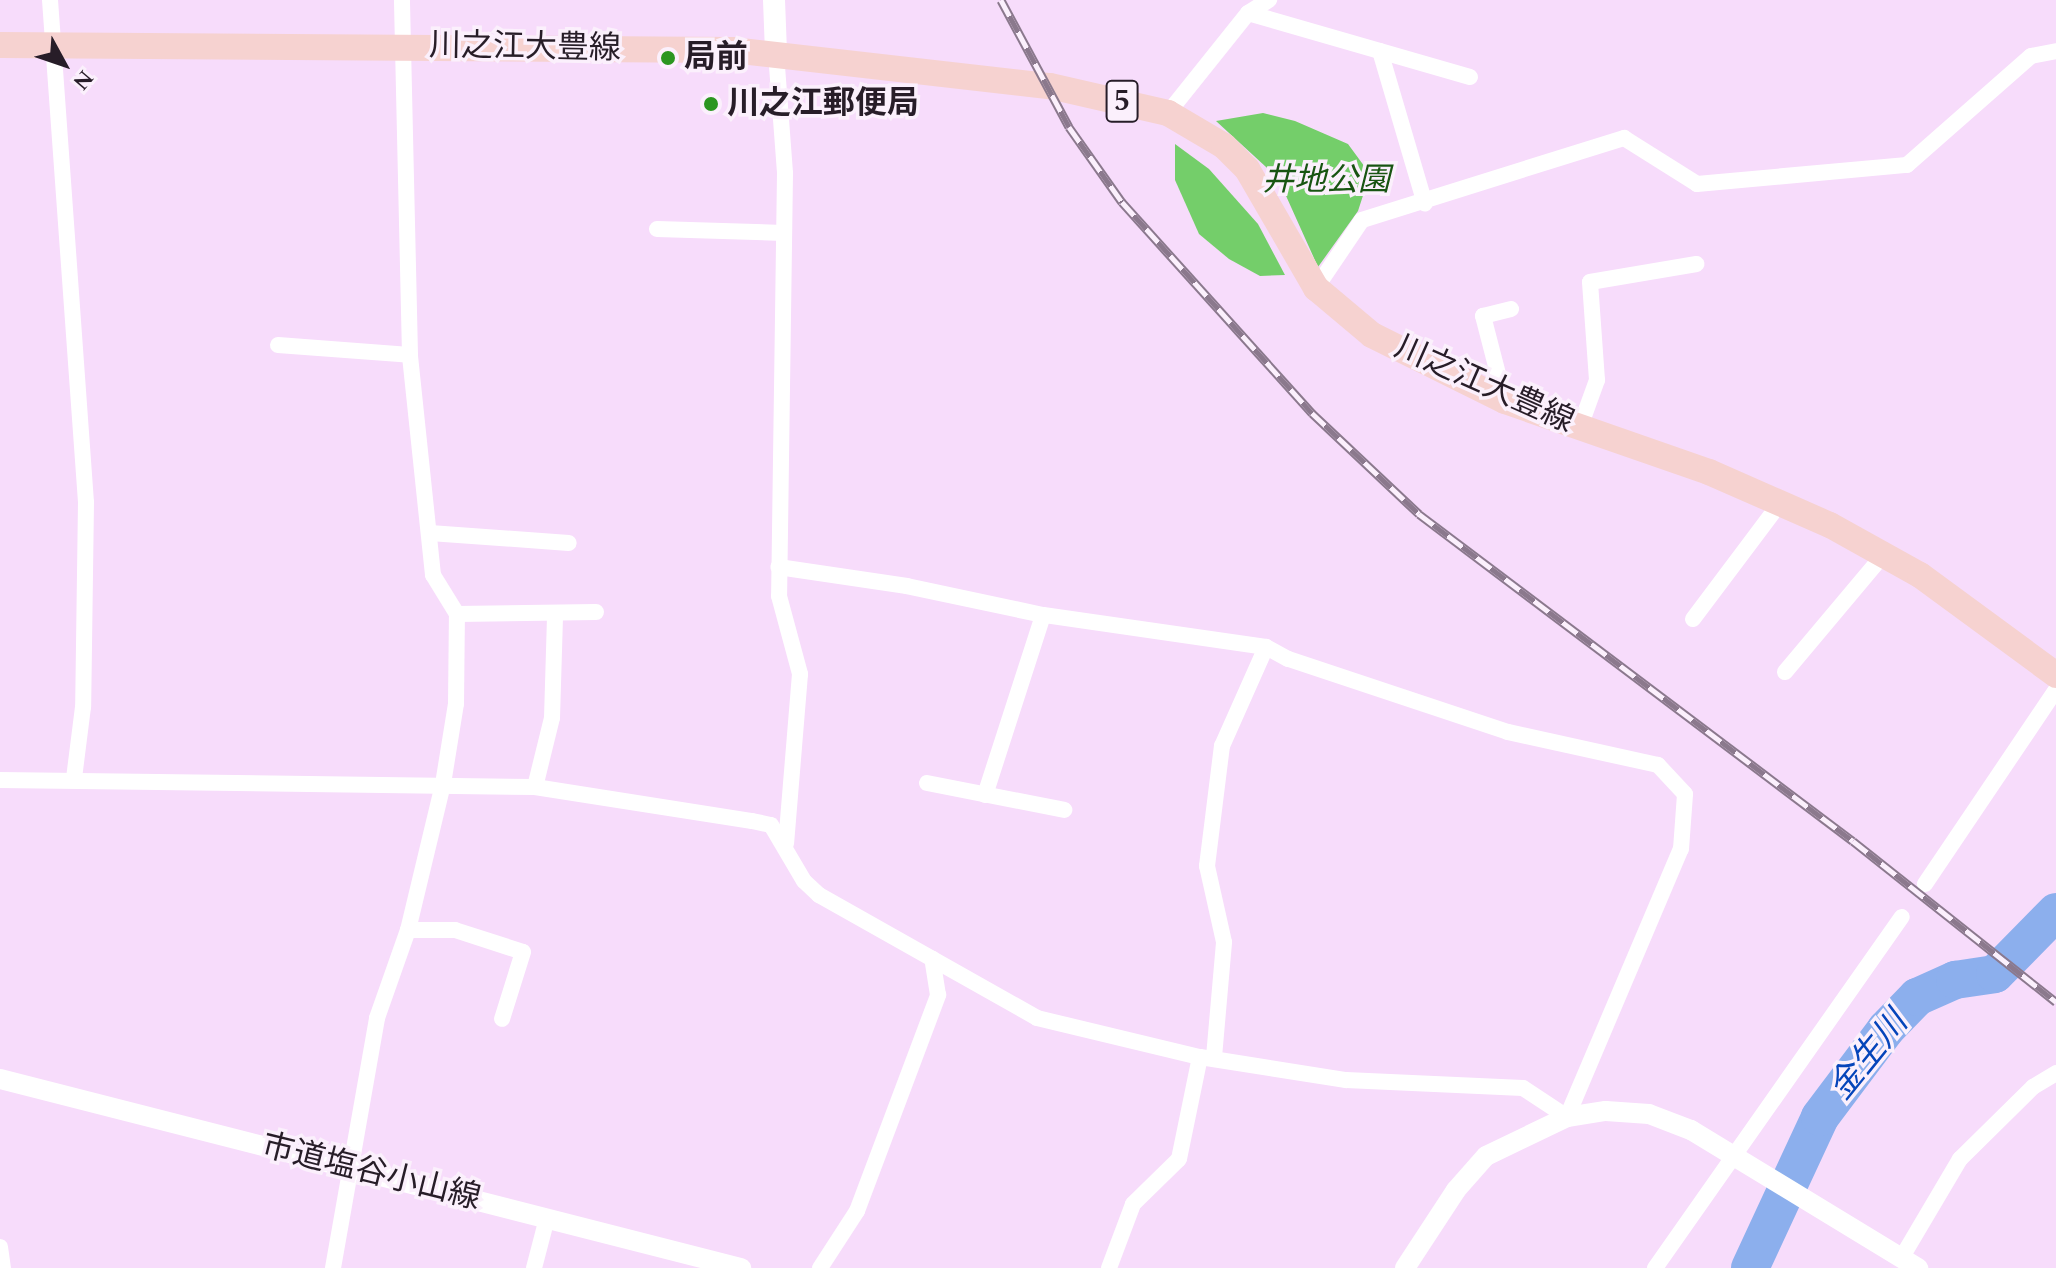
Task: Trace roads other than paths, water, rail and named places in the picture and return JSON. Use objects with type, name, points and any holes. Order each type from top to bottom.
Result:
[{"type":"main road","points":[[774,0],[776,53]]},
{"type":"main road","name":"川之江大豊線","points":[[0,45],[404,46],[776,53],[1050,86],[1168,113],[1224,146],[1247,169],[1316,288],[1372,335],[1505,401],[1781,502],[1884,554],[2056,675]]},
{"type":"street","points":[[50,0],[56,44],[86,502],[83,707],[74,778]]},
{"type":"street","points":[[333,1268],[377,1018],[408,930],[443,784],[456,704],[457,614],[433,575],[410,355],[402,0]]},
{"type":"street","points":[[1168,113],[1248,13],[1269,0]]},
{"type":"street","points":[[1248,13],[1470,77]]},
{"type":"street","points":[[1380,51],[1425,204]]},
{"type":"street","points":[[1316,288],[1362,220],[1425,204],[1624,138],[1697,184],[1907,165],[2031,56],[2056,51]]},
{"type":"street","points":[[776,53],[784,233],[779,596],[800,674],[786,843]]},
{"type":"street","points":[[657,229],[784,233]]},
{"type":"street","points":[[1580,427],[1597,380],[1590,282],[1696,264]]},
{"type":"street","points":[[1505,401],[1483,316],[1511,309]]},
{"type":"street","points":[[278,345],[410,355]]},
{"type":"street","points":[[1693,619],[1781,502]]},
{"type":"street","points":[[430,533],[569,543]]},
{"type":"street","points":[[1785,672],[1884,554]]},
{"type":"street","points":[[778,567],[907,586],[1043,615],[1266,647],[1288,659],[1508,732],[1658,765],[1685,794],[1681,849],[1567,1117]]},
{"type":"street","points":[[457,614],[555,615],[596,612]]},
{"type":"street","points":[[535,787],[552,718],[555,615]]},
{"type":"street","points":[[985,795],[1043,615]]},
{"type":"street","points":[[1109,1268],[1133,1204],[1179,1159],[1207,1057],[1224,942],[1207,866],[1222,746],[1266,647]]},
{"type":"street","points":[[1925,884],[2056,690]]},
{"type":"street","points":[[0,780],[74,778],[261,787],[443,784],[535,787],[771,825],[786,843],[804,881],[819,895],[1037,1018],[1207,1057],[1346,1080],[1523,1088],[1567,1117]]},
{"type":"street","points":[[927,783],[1064,810]]},
{"type":"street","points":[[1655,1268],[1740,1159],[1902,917]]},
{"type":"street","points":[[408,930],[455,930],[523,952],[502,1019]]},
{"type":"street","points":[[820,1268],[857,1211],[938,995],[932,958]]},
{"type":"street","points":[[1405,1268],[1456,1190],[1486,1156],[1567,1117],[1606,1111],[1649,1114],[1691,1130],[1910,1263],[1960,1159],[2033,1087],[2056,1073]]},
{"type":"street","name":"市道塩谷小山線","points":[[0,1079],[741,1268]]},
{"type":"street","points":[[534,1268],[547,1218]]},
{"type":"street","points":[[0,1247],[3,1268]]},
{"type":"waterway","name":"金生川","points":[[1750,1268],[1820,1117],[1886,1029],[1917,997],[1955,980],[1995,974],[2056,912]]},
{"type":"railway","points":[[1001,0],[1069,127],[1122,202],[1312,413],[1419,514],[1853,841],[2056,1002]]},
{"type":"place","name":"局前","points":[[668,58]]},
{"type":"place","name":"川之江郵便局","points":[[711,104]]},
{"type":"park label","name":"井地公園","points":[[1326,181]]}]
